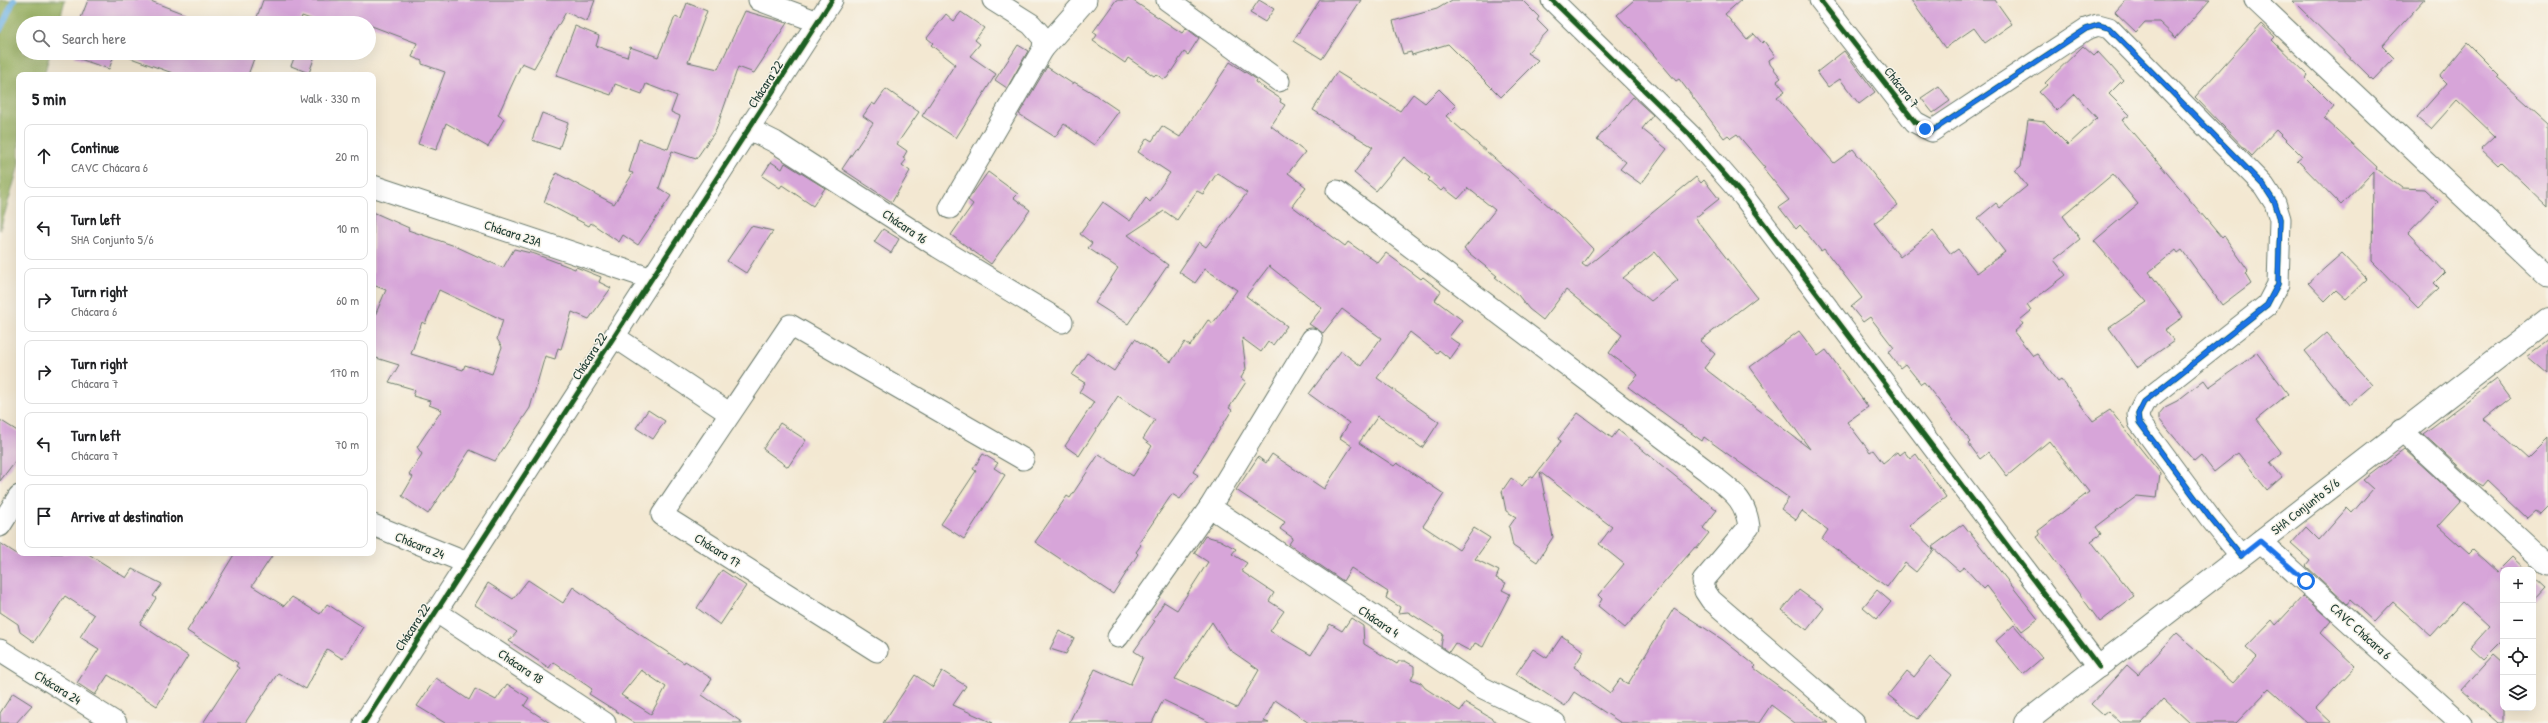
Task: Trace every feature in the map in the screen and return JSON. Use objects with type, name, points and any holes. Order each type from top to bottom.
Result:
[{"type":"street","points":[[759,0],[818,22]]},
{"type":"street","name":"Chácara 22","points":[[364,723],[832,0]]},
{"type":"street","points":[[994,0],[1031,24],[1044,40],[1044,49]]},
{"type":"street","points":[[950,208],[1044,49],[1086,0]]},
{"type":"street","points":[[1167,0],[1279,81]]},
{"type":"street","points":[[1552,0],[1690,135],[1744,197],[2099,667]]},
{"type":"street","name":"Chácara 7","points":[[1820,0],[1915,122],[1932,131],[2086,29],[2098,25],[2109,28],[2264,186],[2275,203],[2280,219],[2278,284],[2274,295],[2267,305],[2144,402],[2138,414],[2139,422],[2210,518],[2241,556]]},
{"type":"street","points":[[2255,0],[2548,277]]},
{"type":"street","name":"Chácara 16","points":[[749,129],[775,142],[938,247],[1062,322]]},
{"type":"street","name":"Chácara 23A","points":[[376,187],[652,279]]},
{"type":"street","points":[[1338,191],[1707,471],[1739,498],[1747,510],[1749,527],[1703,581],[1705,591],[1711,600],[1854,723]]},
{"type":"street","name":"SHA Conjunto 5/6","points":[[2027,722],[2401,430],[2548,319]]},
{"type":"street","name":"Chácara 17","points":[[877,651],[662,515],[729,413],[790,325],[1023,459]]},
{"type":"street","points":[[615,337],[729,413]]},
{"type":"street","points":[[1118,637],[1210,507],[1312,339]]},
{"type":"street","points":[[2401,430],[2548,565]]},
{"type":"street","points":[[0,526],[16,501]]},
{"type":"street","name":"Chácara 4","points":[[1210,507],[1480,688],[1555,723]]},
{"type":"street","name":"Chácara 24","points":[[376,526],[467,563]]},
{"type":"street","name":"CAVC Chácara 6","points":[[2260,541],[2461,723]]},
{"type":"street","name":"Chácara 18","points":[[436,611],[606,723]]},
{"type":"street","name":"Chácara 24","points":[[0,650],[116,723]]},
{"type":"green space","points":[[0,0],[65,0],[61,16],[16,16],[16,60],[48,60],[45,72],[16,72],[16,175],[0,230]]},
{"type":"building","points":[[88,0],[148,0],[187,15],[187,16],[82,16]]},
{"type":"building","points":[[263,0],[595,0],[587,22],[566,12],[534,68],[522,63],[498,115],[504,119],[488,147],[446,123],[436,150],[418,144],[445,72],[422,64],[422,61],[412,57],[417,43],[376,28],[376,16],[257,16]]},
{"type":"building","points":[[1116,0],[1132,0],[1182,33],[1186,28],[1199,38],[1188,55],[1184,52],[1167,78],[1163,79],[1156,74],[1154,76],[1128,58],[1125,63],[1093,41],[1097,35],[1093,32]]},
{"type":"building","points":[[1259,0],[1274,9],[1265,22],[1250,13]]},
{"type":"building","points":[[1320,0],[1361,0],[1322,59],[1293,41]]},
{"type":"building","points":[[1452,0],[1522,0],[1539,17],[1537,20],[1548,31],[1527,53],[1538,60],[1501,97],[1448,44],[1412,55],[1411,52],[1403,54],[1393,21],[1437,9]]},
{"type":"building","points":[[1634,0],[1741,0],[1725,14],[1747,40],[1754,34],[1762,43],[1764,41],[1775,56],[1769,60],[1770,64],[1781,78],[1777,81],[1785,91],[1777,97],[1834,163],[1853,149],[1898,205],[1874,223],[1900,257],[1933,231],[1951,254],[1958,249],[1977,273],[2005,252],[1978,218],[1996,203],[2000,208],[2027,186],[2015,171],[2021,166],[2028,120],[2045,122],[2068,145],[2097,118],[2075,94],[2057,111],[2039,92],[2047,85],[2045,83],[2083,46],[2094,56],[2098,52],[2123,80],[2109,94],[2130,115],[2122,120],[2222,238],[2224,236],[2248,270],[2245,273],[2251,283],[2222,305],[2182,250],[2178,253],[2176,250],[2149,272],[2183,317],[2165,330],[2174,341],[2137,367],[2109,328],[2147,302],[2094,241],[2138,204],[2113,174],[2063,216],[2080,239],[2054,260],[2066,275],[2027,305],[2031,311],[2020,320],[2023,324],[2014,332],[2033,356],[2037,354],[2058,381],[2061,379],[2093,421],[2110,410],[2160,473],[2157,498],[2137,496],[2096,527],[2101,534],[2091,541],[2134,596],[2100,622],[2037,537],[2040,535],[2038,531],[2089,492],[2049,441],[2007,476],[1989,452],[1980,459],[1969,444],[1971,442],[1924,382],[1921,384],[1905,364],[1900,368],[1888,352],[1894,348],[1870,317],[1863,322],[1851,307],[1862,298],[1824,249],[1821,251],[1800,225],[1796,229],[1779,207],[1789,200],[1763,168],[1765,167],[1737,134],[1731,138],[1728,135],[1724,138],[1679,79],[1676,81],[1630,27],[1629,28],[1617,15]]},
{"type":"building","points":[[1911,0],[1995,0],[2012,24],[1985,43],[1974,28],[1945,48]]},
{"type":"building","points":[[2126,0],[2210,0],[2176,38],[2159,22],[2145,22],[2136,32],[2115,12]]},
{"type":"building","points":[[2292,0],[2424,0],[2382,46],[2394,58],[2373,80]]},
{"type":"building","points":[[687,3],[707,11],[688,62],[718,69],[745,11],[787,23],[754,73],[738,67],[716,130],[696,159],[672,151],[659,188],[671,196],[638,245],[623,235],[619,242],[591,223],[589,226],[544,202],[556,173],[614,204],[633,173],[629,172],[639,139],[668,149],[680,116],[671,112],[677,96],[646,84],[642,94],[615,84],[611,95],[556,76],[575,26],[599,36],[596,46],[627,57],[630,47],[658,57],[675,17],[681,19]]},
{"type":"building","points":[[961,12],[984,28],[975,40],[980,44],[970,56],[996,74],[956,138],[922,116],[955,64],[931,45],[933,43],[927,38],[946,14],[954,21]]},
{"type":"building","points":[[2261,24],[2275,37],[2272,40],[2308,75],[2306,78],[2334,106],[2324,118],[2377,167],[2376,169],[2402,188],[2424,189],[2438,202],[2408,233],[2445,272],[2434,283],[2439,288],[2418,308],[2372,261],[2373,172],[2341,205],[2297,160],[2302,156],[2276,130],[2252,156],[2195,97]]},
{"type":"building","points":[[2467,43],[2499,75],[2497,77],[2548,123],[2548,207],[2501,162],[2498,165],[2481,149],[2495,136],[2457,100],[2431,129],[2417,117],[2447,83],[2440,76]]},
{"type":"building","points":[[1018,45],[1028,51],[1007,88],[995,80]]},
{"type":"building","points":[[1844,51],[1875,92],[1859,104],[1840,79],[1828,87],[1817,72]]},
{"type":"building","points":[[83,60],[112,60],[109,69]]},
{"type":"building","points":[[136,60],[253,60],[249,72],[170,72]]},
{"type":"building","points":[[293,60],[314,60],[309,72],[291,66]]},
{"type":"building","points":[[1230,62],[1256,79],[1255,82],[1281,99],[1280,102],[1285,105],[1271,126],[1305,152],[1288,173],[1306,187],[1292,206],[1345,246],[1348,242],[1378,263],[1386,253],[1421,279],[1423,277],[1441,291],[1435,300],[1462,320],[1449,337],[1460,345],[1450,359],[1439,350],[1437,353],[1410,332],[1377,378],[1439,422],[1422,448],[1378,416],[1359,443],[1394,466],[1397,463],[1444,494],[1423,526],[1459,550],[1474,528],[1490,538],[1475,559],[1499,571],[1496,578],[1506,583],[1502,590],[1510,594],[1483,647],[1475,643],[1470,651],[1455,643],[1449,652],[1441,646],[1443,634],[1408,612],[1398,613],[1400,607],[1386,598],[1388,592],[1351,568],[1343,581],[1289,544],[1293,538],[1280,529],[1285,522],[1236,490],[1258,457],[1266,463],[1272,454],[1324,489],[1352,446],[1340,438],[1349,423],[1309,394],[1341,351],[1361,366],[1381,338],[1342,309],[1323,333],[1309,324],[1322,308],[1269,266],[1246,296],[1287,326],[1273,345],[1268,342],[1261,352],[1242,338],[1246,369],[1241,378],[1246,382],[1229,408],[1232,410],[1193,472],[1198,475],[1180,499],[1172,494],[1139,543],[1141,545],[1136,552],[1138,554],[1113,594],[1035,542],[1067,496],[1070,498],[1099,454],[1133,476],[1152,446],[1143,439],[1155,420],[1118,396],[1079,456],[1065,446],[1094,402],[1079,392],[1085,383],[1072,375],[1087,353],[1114,371],[1135,339],[1171,362],[1185,342],[1190,346],[1208,320],[1213,323],[1237,290],[1205,269],[1195,283],[1179,272],[1199,242],[1206,247],[1247,193],[1217,173],[1203,194],[1197,191],[1177,220],[1164,211],[1128,235],[1168,265],[1128,324],[1095,303],[1118,268],[1088,248],[1092,243],[1080,234],[1103,202],[1130,221],[1146,198],[1150,202],[1170,173],[1138,152],[1147,138],[1152,141],[1162,126],[1180,137]]},
{"type":"building","points":[[1048,65],[1047,67],[1073,84],[1074,82],[1119,111],[1094,145],[1064,124],[1055,137],[1019,114]]},
{"type":"building","points":[[1337,72],[1400,111],[1413,94],[1425,103],[1439,89],[1456,106],[1446,116],[1567,222],[1593,249],[1582,264],[1586,267],[1696,177],[1701,183],[1704,180],[1719,199],[1695,218],[1757,297],[1700,341],[1715,354],[1704,368],[1810,449],[1750,367],[1799,331],[1818,356],[1826,350],[1868,407],[1847,422],[1870,452],[1873,450],[1883,463],[1897,452],[1899,455],[1904,451],[1910,459],[1916,454],[1946,497],[1909,526],[1934,550],[1916,572],[1905,563],[1887,587],[1822,539],[1828,530],[1802,511],[1796,520],[1781,509],[1789,498],[1704,437],[1702,441],[1628,387],[1638,375],[1609,353],[1622,335],[1566,290],[1543,320],[1529,309],[1518,295],[1495,277],[1497,276],[1464,249],[1495,210],[1468,188],[1458,199],[1444,188],[1441,191],[1428,180],[1430,178],[1404,157],[1376,191],[1354,173],[1373,147],[1313,110]],"holes":[[[1655,252],[1678,280],[1651,301],[1623,278]]]},
{"type":"building","points":[[1939,86],[1950,101],[1933,113],[1921,98]]},
{"type":"building","points":[[886,89],[919,112],[897,144],[907,151],[903,158],[906,160],[902,165],[910,171],[892,202],[842,169],[873,123],[863,116],[872,103],[875,105]]},
{"type":"building","points":[[1633,97],[1653,115],[1642,129],[1667,149],[1641,184],[1620,169],[1626,162],[1597,139]]},
{"type":"building","points":[[542,113],[568,123],[559,149],[532,140]]},
{"type":"building","points":[[771,162],[782,169],[785,163],[825,188],[813,206],[782,185],[780,188],[762,176]]},
{"type":"building","points":[[988,172],[1018,194],[1014,198],[1030,210],[991,264],[951,235],[973,204],[968,200]]},
{"type":"building","points":[[376,213],[409,228],[408,230],[455,246],[503,268],[514,249],[535,254],[575,269],[576,267],[601,277],[599,282],[611,288],[589,319],[572,312],[561,349],[558,348],[555,359],[545,356],[530,408],[495,461],[470,450],[428,514],[402,496],[413,477],[409,474],[422,454],[417,447],[442,410],[429,405],[430,401],[413,396],[415,391],[413,389],[389,382],[399,365],[376,358],[376,313],[386,290],[376,286]],"holes":[[[439,290],[503,320],[497,339],[502,347],[492,374],[465,365],[463,370],[411,354],[422,322],[425,324]]]},
{"type":"building","points":[[751,226],[773,231],[746,273],[727,261]]},
{"type":"building","points":[[883,229],[899,239],[891,253],[874,242]]},
{"type":"building","points":[[2342,253],[2367,279],[2346,299],[2336,290],[2325,301],[2308,283]]},
{"type":"building","points":[[2326,333],[2372,385],[2349,405],[2305,351]]},
{"type":"building","points":[[2548,340],[2548,374],[2527,356]]},
{"type":"building","points":[[2257,353],[2288,394],[2256,420],[2282,453],[2270,462],[2282,477],[2267,490],[2238,453],[2214,472],[2201,455],[2194,461],[2159,419],[2159,414],[2165,407],[2177,401],[2204,380],[2209,387]]},
{"type":"building","points":[[2496,379],[2510,398],[2484,419],[2528,459],[2548,439],[2548,507],[2540,515],[2535,511],[2527,518],[2487,480],[2482,486],[2477,483],[2423,434]]},
{"type":"building","points":[[648,410],[665,421],[653,439],[636,428]]},
{"type":"building","points":[[1578,413],[1612,438],[1618,430],[1717,510],[1703,528],[1709,533],[1697,548],[1695,547],[1625,628],[1598,606],[1602,599],[1598,595],[1624,564],[1599,544],[1612,527],[1540,472],[1553,537],[1537,562],[1513,546],[1509,527],[1516,517],[1506,511],[1502,491],[1511,478],[1522,486],[1530,476],[1533,478],[1561,441],[1558,439]]},
{"type":"building","points":[[0,420],[16,430],[16,460],[0,481]]},
{"type":"building","points":[[780,423],[806,440],[788,467],[763,449]]},
{"type":"building","points":[[2404,449],[2461,501],[2438,526],[2469,554],[2473,550],[2497,572],[2500,569],[2500,643],[2484,659],[2471,647],[2489,627],[2462,602],[2431,636],[2393,602],[2374,622],[2350,600],[2347,604],[2306,566],[2310,561],[2291,544],[2306,527],[2319,540],[2347,508],[2352,513],[2373,489],[2363,480]]},
{"type":"building","points":[[983,454],[998,463],[994,468],[1005,475],[964,539],[941,524],[976,471],[973,469]]},
{"type":"building","points":[[1963,524],[2038,619],[2022,631],[1987,586],[1984,589],[1964,567],[1959,571],[1932,547]]},
{"type":"building","points":[[1205,536],[1220,540],[1236,549],[1232,554],[1247,563],[1241,571],[1274,593],[1269,601],[1284,611],[1270,631],[1311,655],[1330,624],[1342,631],[1351,618],[1363,626],[1364,644],[1397,664],[1399,661],[1405,661],[1414,666],[1414,673],[1411,679],[1421,683],[1425,688],[1460,711],[1466,703],[1499,723],[1309,723],[1275,700],[1264,721],[1269,723],[1211,723],[1163,700],[1152,723],[1069,723],[1095,669],[1130,685],[1143,657],[1134,651],[1155,621],[1153,620],[1164,602],[1177,610],[1208,562],[1194,553]],"holes":[[[1212,622],[1230,650],[1259,670],[1237,708],[1175,679]]]},
{"type":"building","points":[[0,543],[16,553],[16,556],[92,556],[126,578],[132,569],[162,584],[153,596],[156,598],[140,624],[188,656],[157,706],[108,675],[95,695],[77,683],[99,649],[80,637],[94,615],[65,596],[34,642],[20,632],[18,624],[0,612]]},
{"type":"building","points":[[233,556],[272,556],[252,586],[284,606],[292,597],[320,614],[327,604],[363,627],[343,659],[327,649],[306,689],[278,673],[245,723],[203,723],[239,668],[236,666],[238,663],[187,631]]},
{"type":"building","points":[[2512,557],[2523,567],[2502,567]]},
{"type":"building","points":[[722,570],[746,586],[720,625],[697,608]]},
{"type":"building","points":[[2536,579],[2546,588],[2536,599]]},
{"type":"building","points":[[528,580],[563,603],[573,587],[636,632],[712,679],[702,695],[743,723],[635,723],[589,694],[592,689],[553,662],[549,668],[509,641],[517,632],[475,605],[488,583],[513,599]],"holes":[[[641,670],[666,687],[651,714],[621,695]]]},
{"type":"building","points":[[1799,590],[1824,608],[1807,630],[1782,610]]},
{"type":"building","points":[[1877,590],[1891,602],[1877,619],[1863,607]]},
{"type":"building","points":[[2303,596],[2331,621],[2321,633],[2356,666],[2316,708],[2332,723],[2307,723],[2269,689],[2236,723],[2190,723],[2164,699],[2142,723],[2121,723],[2108,711],[2103,715],[2091,704],[2127,665],[2138,675],[2177,633],[2233,683],[2257,657],[2246,647],[2272,620],[2276,625]]},
{"type":"building","points":[[1674,608],[1723,640],[1756,666],[1754,668],[1829,723],[1795,723],[1771,705],[1759,723],[1621,723],[1574,692],[1565,706],[1516,674],[1533,649],[1547,658],[1562,636],[1584,651],[1574,667],[1610,693],[1620,679],[1628,684]]},
{"type":"building","points":[[2014,625],[2042,658],[2023,674],[1996,641]]},
{"type":"building","points":[[1059,631],[1074,638],[1066,654],[1050,649]]},
{"type":"building","points":[[2494,654],[2500,659],[2500,711],[2503,711],[2503,723],[2498,723],[2461,690]]},
{"type":"building","points":[[1930,657],[1952,675],[1918,719],[1888,695],[1907,671],[1914,677]]},
{"type":"building","points":[[942,671],[966,686],[953,705],[993,723],[883,723],[915,675],[933,687]]},
{"type":"building","points":[[436,678],[469,700],[475,689],[496,700],[507,684],[529,698],[524,706],[550,723],[445,723],[417,706]]},
{"type":"building","points":[[13,693],[32,705],[16,723],[0,723],[0,713]]},
{"type":"waterway","points":[[0,30],[14,0]]},
{"type":"cycle path","points":[[364,723],[832,0]]},
{"type":"cycle path","points":[[1552,0],[1690,135],[1744,197],[2099,667]]},
{"type":"cycle path","points":[[1820,0],[1915,122],[1932,131],[2086,29],[2098,25],[2109,28],[2264,186],[2275,203],[2280,219],[2278,284],[2267,305],[2144,402],[2138,414],[2139,422],[2210,518],[2241,556]]},
{"type":"route","points":[[1925,129],[1932,131],[2086,29],[2098,25],[2109,28],[2264,186],[2275,203],[2280,219],[2278,284],[2274,295],[2267,305],[2144,402],[2138,414],[2139,422],[2210,518],[2241,556],[2260,541],[2306,581]]}]
